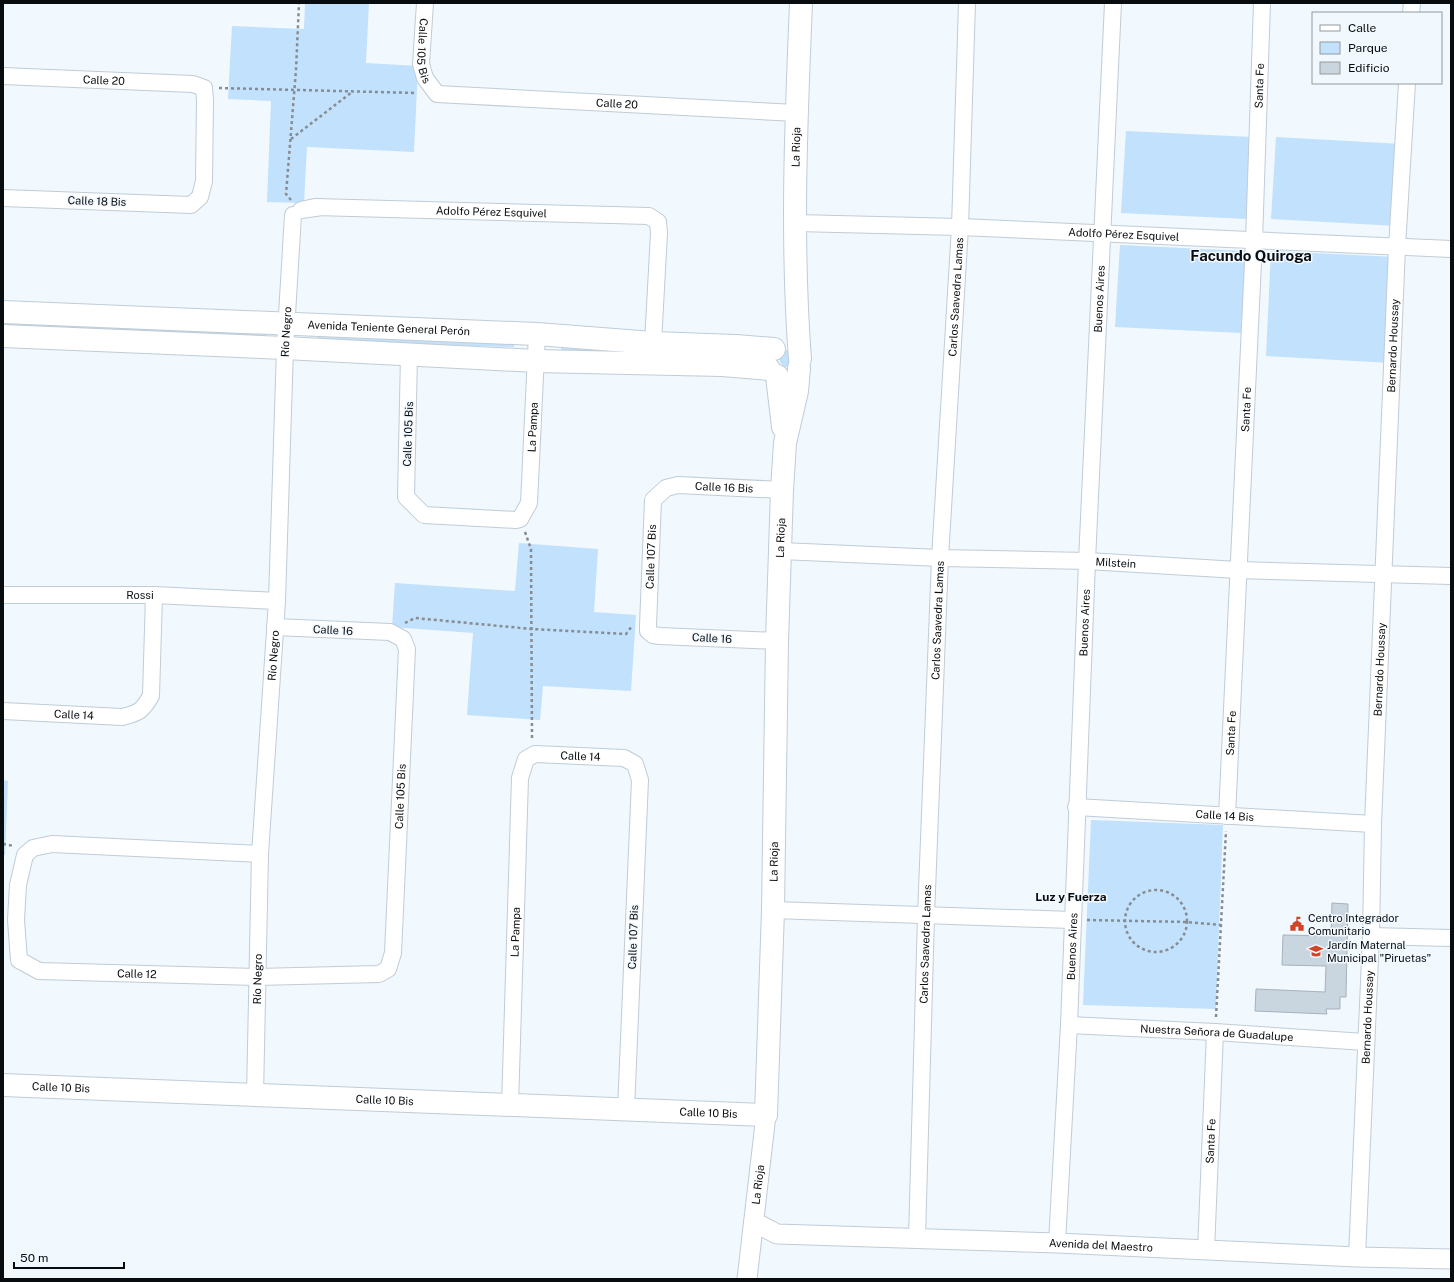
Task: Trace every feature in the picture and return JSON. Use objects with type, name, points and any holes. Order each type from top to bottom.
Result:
[{"type":"main road","name":"La Rioja","points":[[766,1115],[774,910],[777,641],[782,490],[785,442],[797,392],[799,364],[795,290],[796,113],[801,3]]},
{"type":"main road","name":"La Rioja","points":[[785,442],[775,360],[795,290]]},
{"type":"main road","name":"Avenida Teniente General Perón","points":[[3,312],[537,334],[653,343],[736,346],[775,360]]},
{"type":"main road","points":[[3,336],[285,348],[536,361],[722,365],[775,360],[787,346],[796,351],[799,364],[796,372],[787,377],[775,360]]},
{"type":"main road","name":"Calle 10 Bis","points":[[3,1085],[766,1115]]},
{"type":"street","name":"Calle 105 Bis","points":[[426,3],[421,64],[425,78],[437,94]]},
{"type":"street","name":"Carlos Saavedra Lamas","points":[[917,1238],[926,916],[940,558],[960,227],[967,3]]},
{"type":"street","name":"Buenos Aires","points":[[1057,1243],[1069,1025],[1076,807],[1104,232],[1113,3]]},
{"type":"street","name":"Santa Fe","points":[[1227,816],[1254,241],[1262,3]]},
{"type":"street","name":"Calle 20","points":[[3,76],[193,84],[204,88]]},
{"type":"street","name":"Bernardo Houssay","points":[[1357,1257],[1397,247],[1407,84]]},
{"type":"street","name":"Calle 18 Bis","points":[[3,198],[191,205],[200,197],[204,182],[204,88]]},
{"type":"street","name":"Calle 20","points":[[437,94],[796,113]]},
{"type":"street","name":"Adolfo Pérez Esquivel","points":[[297,213],[322,207],[649,216],[658,222],[659,233],[653,343]]},
{"type":"street","name":"Río Negro","points":[[255,1096],[260,854],[277,601],[286,324],[297,213]]},
{"type":"street","name":"Adolfo Pérez Esquivel","points":[[796,223],[1104,232],[1254,241],[1451,249]]},
{"type":"street","name":"La Pampa","points":[[520,519],[529,503],[537,334]]},
{"type":"street","name":"Calle 105 Bis","points":[[409,355],[406,496],[424,515],[520,519]]},
{"type":"street","name":"Calle 16 Bis","points":[[666,488],[678,485],[782,490]]},
{"type":"street","name":"Calle 107 Bis","points":[[648,629],[653,500],[666,488]]},
{"type":"street","name":"Milstein","points":[[781,551],[940,558],[1087,561],[1238,570],[1451,576]]},
{"type":"street","name":"Rossi","points":[[3,595],[154,595],[277,601]]},
{"type":"street","name":"Calle 14","points":[[3,711],[122,717],[134,714],[144,709],[152,696],[154,595]]},
{"type":"street","name":"Calle 16","points":[[275,627],[390,632]]},
{"type":"street","name":"Calle 16","points":[[648,629],[653,635],[660,636],[777,641]]},
{"type":"street","name":"Calle 105 Bis","points":[[388,969],[393,953],[407,649],[403,639],[390,632]]},
{"type":"street","name":"La Pampa","points":[[510,1106],[520,778],[531,757]]},
{"type":"street","name":"Calle 14","points":[[531,757],[624,758],[635,764]]},
{"type":"street","name":"Calle 107 Bis","points":[[626,1110],[640,780],[635,764]]},
{"type":"street","name":"Calle 14 Bis","points":[[1076,807],[1373,824]]},
{"type":"street","name":"Calle 12","points":[[260,854],[52,844],[33,848],[25,855],[18,885],[16,920],[19,960],[39,971],[257,976],[379,974],[388,969]]},
{"type":"street","points":[[774,910],[1072,920]]},
{"type":"street","points":[[1370,936],[1451,938]]},
{"type":"street","name":"Nuestra Señora de Guadalupe","points":[[1069,1025],[1215,1032],[1365,1042]]},
{"type":"street","name":"Santa Fe","points":[[1206,1251],[1215,1032]]},
{"type":"street","name":"La Rioja","points":[[747,1279],[766,1115]]},
{"type":"street","name":"Avenida del Maestro","points":[[754,1222],[777,1234],[1057,1243],[1357,1257],[1451,1259]]},
{"type":"path","points":[[297,213],[286,194],[299,3]]},
{"type":"path","points":[[204,88],[437,94]]},
{"type":"path","points":[[290,139],[353,91]]},
{"type":"path","points":[[520,519],[531,549],[531,757]]},
{"type":"path","points":[[390,632],[414,618],[532,629],[626,634],[634,624],[648,629]]},
{"type":"path","points":[[1215,1032],[1227,816]]},
{"type":"path","points":[[1155,889],[1174,895],[1181,902],[1186,911],[1187,922],[1186,932],[1180,941],[1172,948],[1162,952],[1151,952],[1141,949],[1132,942],[1123,922],[1130,903],[1137,896],[1146,891],[1155,889]]},
{"type":"path","points":[[1072,920],[1187,922],[1221,925]]},
{"type":"green space","points":[[305,3],[369,3],[366,63],[418,66],[414,152],[307,147],[304,203],[267,202],[271,101],[228,99],[232,26],[304,29]]},
{"type":"green space","points":[[1126,131],[1251,137],[1247,219],[1121,213]]},
{"type":"green space","points":[[1276,137],[1402,144],[1397,226],[1271,219]]},
{"type":"green space","points":[[1120,245],[1246,251],[1241,333],[1115,327]]},
{"type":"green space","points":[[1271,251],[1396,257],[1391,363],[1266,356]]},
{"type":"green space","points":[[3,323],[266,333],[266,337],[3,327]]},
{"type":"green space","points":[[317,337],[514,343],[514,347],[317,341]]},
{"type":"green space","points":[[561,348],[758,354],[561,351]]},
{"type":"green space","points":[[786,350],[790,351],[791,365],[784,368],[780,362],[779,356]]},
{"type":"green space","points":[[519,543],[598,549],[594,612],[636,615],[631,691],[543,686],[540,720],[467,715],[473,633],[392,627],[395,583],[515,591]]},
{"type":"green space","points":[[3,780],[8,781],[5,855],[3,855]]},
{"type":"green space","points":[[1091,820],[1223,825],[1216,1009],[1083,1005]]},
{"type":"building","points":[[1332,903],[1348,904],[1346,997],[1340,997],[1340,1009],[1326,1009],[1327,1014],[1255,1011],[1256,989],[1325,992],[1326,966],[1282,965],[1283,935],[1331,936]]},
{"type":"place","name":"Centro Integrador Comunitario","points":[[1297,924]]},
{"type":"place","name":"Jardín Maternal Municipal \"Piruetas\"","points":[[1316,951]]},
{"type":"district","name":"Facundo Quiroga","points":[[1251,255]]},
{"type":"district","name":"Luz y Fuerza","points":[[1071,897]]}]
